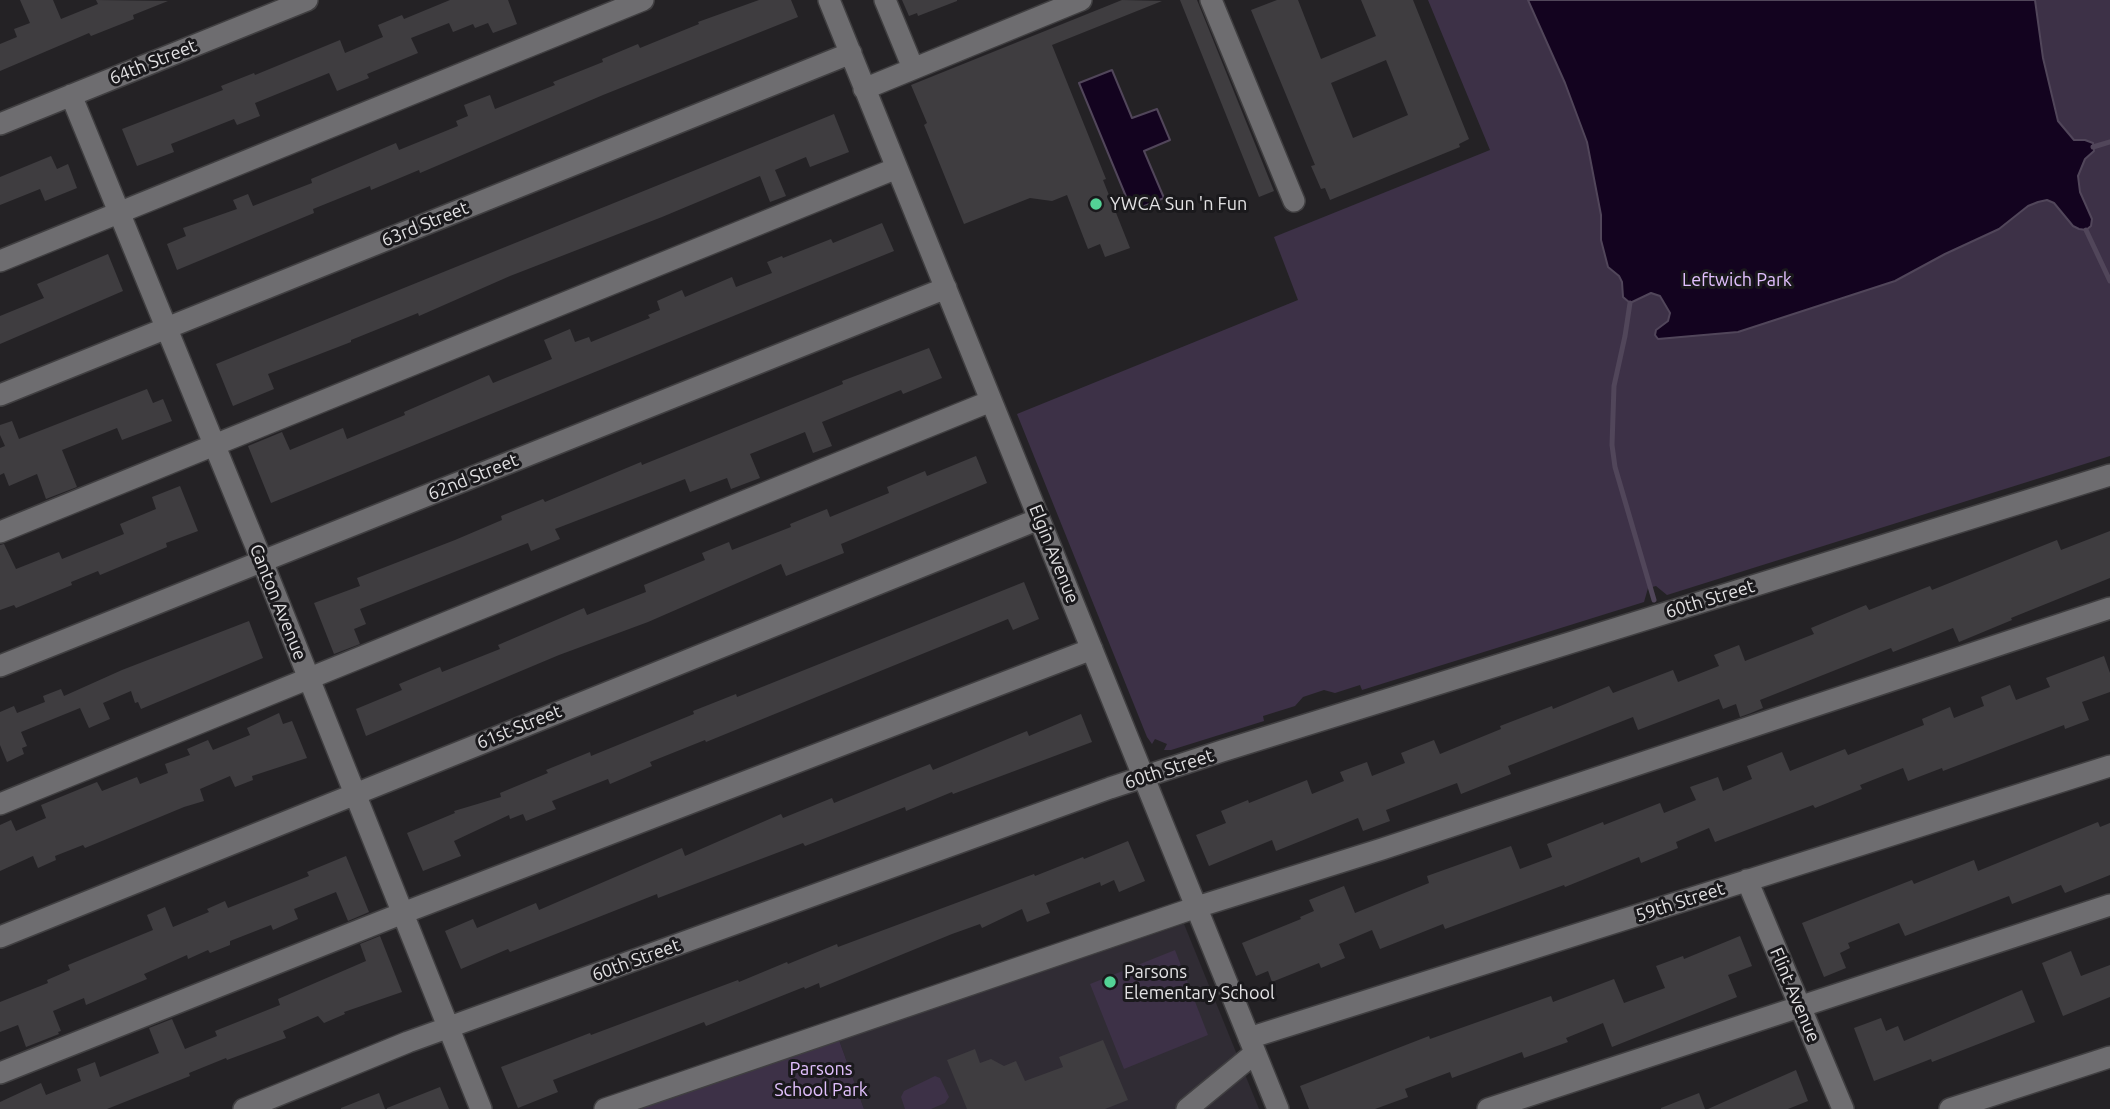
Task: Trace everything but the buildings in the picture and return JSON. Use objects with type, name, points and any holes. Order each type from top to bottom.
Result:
[{"type":"street","name":"64th Street","points":[[0,124],[307,0]]},
{"type":"street","points":[[0,261],[643,0]]},
{"type":"street","name":"Elgin Avenue","points":[[829,0],[1278,1109]]},
{"type":"street","points":[[886,0],[913,68]]},
{"type":"street","points":[[864,89],[1081,0]]},
{"type":"street","points":[[1211,0],[1294,201]]},
{"type":"street","name":"63rd Street","points":[[0,395],[851,53]]},
{"type":"street","name":"Canton Avenue","points":[[71,95],[262,561],[481,1109]]},
{"type":"street","points":[[0,532],[897,168]]},
{"type":"street","name":"62nd Street","points":[[0,666],[946,288]]},
{"type":"street","points":[[0,804],[991,401]]},
{"type":"street","name":"60th Street","points":[[244,1109],[449,1028],[1144,777],[2110,475]]},
{"type":"street","name":"61st Street","points":[[0,937],[1039,519]]},
{"type":"street","points":[[605,1109],[1197,907],[1395,845],[2110,608]]},
{"type":"street","points":[[0,1073],[403,913],[1092,649]]},
{"type":"street","name":"59th Street","points":[[1252,1045],[1747,880],[2110,766]]},
{"type":"street","name":"Flint Avenue","points":[[1747,880],[1843,1109]]},
{"type":"street","points":[[1488,1109],[2110,905]]},
{"type":"street","points":[[1187,1109],[1252,1045]]},
{"type":"street","points":[[1950,1109],[2110,1057]]},
{"type":"shaded area","points":[[1528,0],[2035,0],[2043,58],[2058,121],[2074,140],[2093,143],[2094,151],[2085,159],[2078,176],[2080,192],[2092,219],[2091,226],[2086,230],[2079,229],[2073,226],[2054,203],[2047,200],[2038,202],[2028,206],[1999,229],[1895,281],[1738,332],[1658,339],[1656,330],[1668,321],[1670,313],[1660,296],[1651,293],[1630,303],[1623,297],[1619,276],[1608,267],[1601,240],[1601,215],[1587,142],[1565,83]]},
{"type":"shaded area","points":[[1112,70],[1132,118],[1157,109],[1170,140],[1144,151],[1164,198],[1132,211],[1079,83]]},
{"type":"shaded area","name":"Parsons Elementary School","points":[[1184,924],[1259,1109],[864,1109],[839,1040]]},
{"type":"green space","name":"Leftwich Park","points":[[1428,0],[2110,0],[2110,456],[1667,595],[1656,586],[1648,588],[1644,602],[1362,690],[1360,685],[1335,693],[1324,690],[1303,697],[1295,706],[1263,716],[1264,721],[1171,750],[1164,750],[1167,744],[1155,739],[1152,744],[1017,414],[1298,300],[1274,237],[1490,150]]},
{"type":"green space","points":[[1175,950],[1208,1035],[1124,1069],[1090,984]]},
{"type":"green space","name":"Parsons School Park","points":[[839,1040],[864,1109],[632,1109]]},
{"type":"green space","points":[[935,1076],[940,1078],[949,1097],[945,1103],[931,1109],[905,1109],[901,1097],[904,1091]]},
{"type":"waterway","points":[[2093,147],[2110,142]]},
{"type":"waterway","points":[[2086,230],[2110,281]]},
{"type":"waterway","points":[[1630,303],[1614,386],[1612,445],[1615,467],[1654,600]]},
{"type":"place","name":"YWCA Sun 'n Fun","points":[[1096,204]]},
{"type":"place","name":"Parsons Elementary School","points":[[1110,982]]}]
